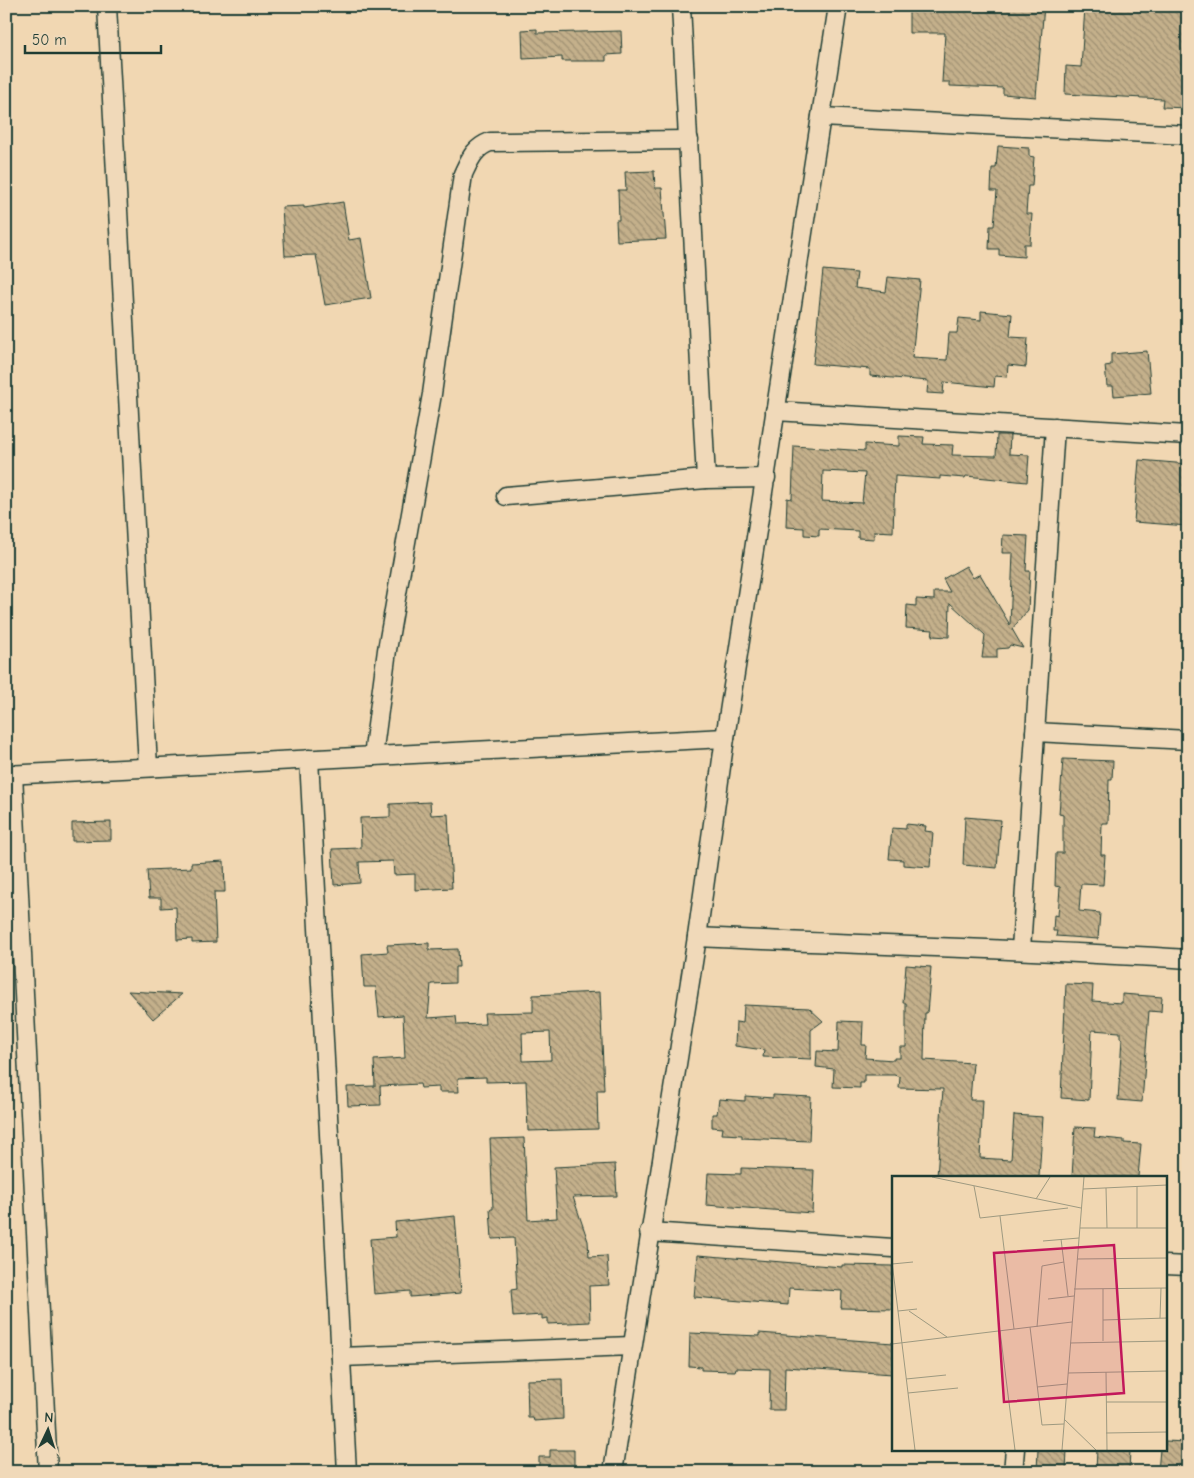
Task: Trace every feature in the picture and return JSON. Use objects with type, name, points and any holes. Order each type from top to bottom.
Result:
[{"type":"street","points":[[107,6],[148,767]]},
{"type":"street","points":[[681,6],[706,479]]},
{"type":"street","points":[[613,1472],[649,1232],[698,937],[725,738],[838,6]]},
{"type":"street","points":[[821,117],[1188,135]]},
{"type":"street","points":[[373,756],[387,650],[432,394],[463,174],[471,156],[480,146],[490,142],[689,140]]},
{"type":"street","points":[[775,411],[1188,435]]},
{"type":"street","points":[[1021,949],[1055,427]]},
{"type":"street","points":[[506,496],[706,479],[766,478]]},
{"type":"street","points":[[1035,732],[1188,740]]},
{"type":"street","points":[[48,1472],[10,774],[725,738]]},
{"type":"street","points":[[309,759],[347,1472]]},
{"type":"street","points":[[698,937],[897,947],[1021,949],[1188,959]]},
{"type":"street","points":[[649,1232],[892,1248]]},
{"type":"street","points":[[1166,1264],[1188,1266]]},
{"type":"street","points":[[341,1357],[632,1346]]},
{"type":"street","points":[[1013,1472],[1015,1450]]},
{"type":"building","points":[[909,6],[1044,6],[1036,97],[1003,94],[1003,88],[950,86],[950,82],[942,82],[945,33],[909,33]]},
{"type":"building","points":[[1188,6],[1188,108],[1162,107],[1163,99],[1065,94],[1066,66],[1081,67],[1085,7]]},
{"type":"building","points":[[537,29],[537,33],[621,31],[622,54],[606,55],[606,61],[562,61],[562,57],[523,59],[522,30]]},
{"type":"building","points":[[998,146],[1029,148],[1029,156],[1034,157],[1032,186],[1028,186],[1026,214],[1032,214],[1030,244],[1024,244],[1024,257],[999,255],[999,249],[989,249],[990,226],[994,226],[997,191],[991,191],[992,168],[996,168]]},
{"type":"building","points":[[654,171],[655,188],[662,188],[666,239],[617,241],[616,220],[619,220],[618,190],[626,190],[625,172]]},
{"type":"building","points":[[343,202],[349,240],[361,238],[371,298],[325,305],[316,255],[285,256],[282,207],[304,206],[304,208]]},
{"type":"building","points":[[823,270],[857,273],[855,288],[886,292],[888,277],[920,280],[912,358],[947,360],[949,333],[957,333],[959,318],[981,320],[981,311],[1012,314],[1010,337],[1028,338],[1026,367],[1008,365],[1007,377],[995,376],[994,387],[944,382],[943,394],[927,393],[928,381],[870,376],[870,369],[813,364]]},
{"type":"building","points":[[1147,351],[1151,393],[1114,396],[1113,386],[1107,386],[1105,366],[1111,365],[1111,354]]},
{"type":"building","points":[[997,435],[1010,435],[1009,454],[1029,455],[1027,482],[966,476],[965,478],[940,476],[940,479],[895,476],[893,532],[874,531],[874,539],[858,538],[858,531],[819,529],[819,536],[804,535],[804,528],[786,527],[787,498],[792,499],[794,446],[865,451],[865,444],[899,446],[899,436],[924,437],[923,444],[953,445],[952,455],[996,456]],"holes":[[[823,471],[865,473],[862,503],[822,501]]]},
{"type":"building","points":[[1139,460],[1188,464],[1188,526],[1134,522]]},
{"type":"building","points":[[1003,535],[1028,536],[1026,571],[1030,571],[1028,610],[1012,629],[1023,648],[1010,645],[1008,648],[997,649],[997,658],[982,658],[985,635],[950,603],[949,637],[932,636],[933,630],[906,628],[907,605],[916,606],[916,599],[934,600],[934,592],[950,592],[943,579],[966,566],[973,578],[980,574],[1010,625],[1013,553],[1002,553]]},
{"type":"building","points":[[1063,759],[1113,761],[1112,779],[1109,779],[1108,823],[1102,823],[1101,855],[1105,855],[1103,885],[1081,884],[1079,911],[1100,913],[1098,939],[1056,936],[1057,931],[1053,931],[1054,915],[1058,916],[1060,887],[1055,886],[1056,853],[1063,853],[1063,815],[1059,814]]},
{"type":"building","points":[[430,802],[431,815],[448,814],[452,888],[415,890],[415,874],[394,875],[393,861],[359,862],[360,883],[334,885],[332,849],[361,848],[360,818],[390,817],[390,804]]},
{"type":"building","points":[[965,817],[1001,820],[997,868],[963,865]]},
{"type":"building","points":[[111,822],[111,840],[72,841],[72,823]]},
{"type":"building","points":[[906,824],[926,826],[925,831],[933,832],[930,867],[903,865],[903,860],[889,859],[892,828],[906,829]]},
{"type":"building","points":[[224,861],[225,892],[214,892],[216,942],[192,943],[192,939],[177,940],[176,907],[161,908],[161,898],[149,898],[147,870],[191,868],[191,863]]},
{"type":"building","points":[[429,943],[429,950],[458,949],[459,967],[455,967],[455,983],[431,984],[428,1018],[456,1016],[457,1025],[485,1024],[484,1013],[533,1012],[533,995],[600,992],[604,1090],[597,1090],[598,1129],[528,1131],[526,1081],[486,1082],[486,1077],[458,1078],[459,1092],[439,1092],[439,1087],[421,1088],[420,1084],[380,1086],[381,1105],[348,1106],[347,1087],[375,1086],[374,1060],[405,1058],[403,1015],[379,1017],[376,987],[364,987],[362,954],[388,952],[387,945]],"holes":[[[550,1032],[551,1060],[523,1061],[522,1033]]]},
{"type":"building","points":[[906,965],[931,967],[927,1013],[925,1013],[924,1060],[973,1063],[970,1100],[983,1100],[980,1158],[1011,1160],[1014,1115],[1043,1117],[1039,1176],[937,1176],[943,1089],[899,1088],[900,1077],[894,1075],[864,1075],[864,1083],[860,1083],[860,1088],[833,1087],[834,1069],[816,1067],[817,1051],[838,1052],[839,1021],[863,1022],[862,1045],[866,1045],[865,1058],[894,1060],[894,1058],[900,1058],[900,1047],[906,1047],[906,1003],[903,1003]]},
{"type":"building","points":[[1066,984],[1093,985],[1092,1001],[1122,1003],[1122,994],[1162,997],[1161,1012],[1149,1011],[1142,1102],[1118,1100],[1122,1039],[1120,1038],[1120,1032],[1092,1030],[1089,1100],[1061,1098]]},
{"type":"building","points":[[128,991],[182,994],[153,1019]]},
{"type":"building","points":[[744,1005],[809,1008],[823,1021],[811,1030],[811,1059],[763,1057],[764,1050],[735,1046],[736,1022],[743,1023]]},
{"type":"building","points":[[773,1095],[811,1097],[809,1141],[742,1138],[742,1135],[722,1134],[723,1128],[712,1127],[712,1114],[717,1114],[719,1099],[745,1101],[745,1096],[773,1098]]},
{"type":"building","points":[[1075,1127],[1095,1128],[1094,1137],[1124,1140],[1124,1143],[1141,1144],[1138,1176],[1072,1176]]},
{"type":"building","points":[[524,1138],[528,1220],[557,1218],[554,1167],[615,1164],[617,1196],[573,1197],[588,1241],[589,1257],[607,1256],[609,1285],[589,1286],[590,1322],[548,1324],[548,1318],[542,1319],[542,1315],[513,1317],[511,1290],[517,1289],[514,1238],[492,1239],[490,1209],[493,1209],[490,1139]]},
{"type":"building","points":[[741,1168],[814,1170],[812,1213],[706,1205],[708,1173],[741,1174]]},
{"type":"building","points":[[455,1216],[461,1293],[410,1297],[410,1291],[374,1294],[370,1239],[396,1237],[395,1222]]},
{"type":"building","points":[[698,1255],[842,1267],[842,1265],[892,1266],[892,1309],[841,1308],[842,1291],[789,1288],[788,1305],[694,1297]]},
{"type":"building","points":[[690,1333],[759,1336],[759,1333],[892,1343],[892,1374],[785,1367],[784,1410],[769,1410],[770,1369],[701,1370],[701,1367],[689,1366]]},
{"type":"building","points":[[562,1379],[563,1419],[534,1421],[533,1418],[528,1418],[527,1380]]},
{"type":"building","points":[[1166,1441],[1186,1442],[1184,1451],[1188,1451],[1188,1472],[1158,1472],[1160,1450],[1166,1450]]},
{"type":"building","points":[[550,1450],[574,1450],[574,1472],[539,1472],[539,1457],[550,1457]]},
{"type":"building","points":[[1038,1450],[1067,1450],[1066,1472],[1037,1472]]},
{"type":"building","points":[[1097,1450],[1130,1450],[1129,1472],[1096,1472]]}]
